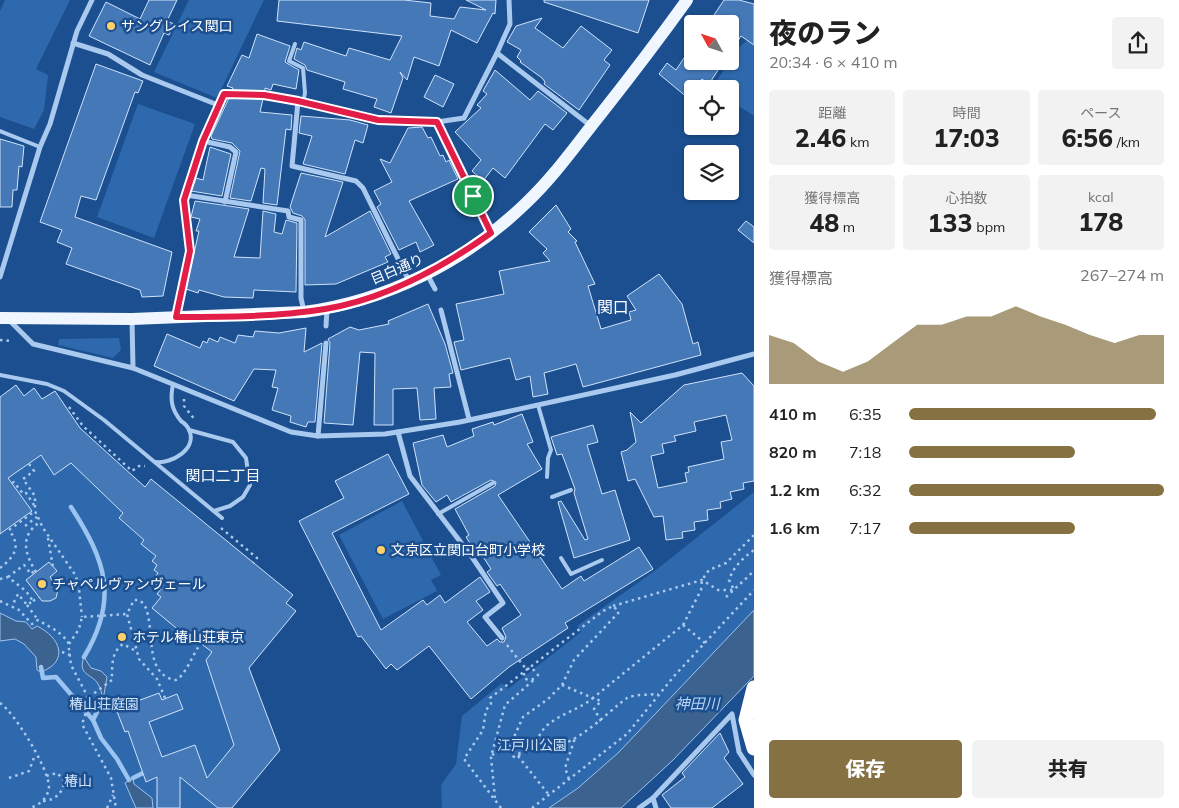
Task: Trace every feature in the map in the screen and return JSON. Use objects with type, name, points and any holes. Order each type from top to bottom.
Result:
[{"type":"highway","points":[[754,688],[746,720],[754,748]]},
{"type":"main road","name":"目白通り","points":[[4,318],[132,319],[304,312],[327,309],[382,294],[410,282],[427,274],[491,233],[526,204],[591,126],[687,0]]},
{"type":"street","points":[[0,277],[40,147],[50,124],[77,30],[92,0]]},
{"type":"street","points":[[176,317],[190,251],[184,200],[203,141],[224,94],[264,95],[301,101],[378,120],[437,122],[464,118],[510,24],[509,0]]},
{"type":"street","points":[[73,43],[108,54],[142,75],[218,105]]},
{"type":"street","points":[[497,52],[591,126]]},
{"type":"street","points":[[301,101],[292,166],[356,181],[363,188],[410,282]]},
{"type":"street","points":[[437,122],[491,233]]},
{"type":"street","points":[[203,141],[230,147],[236,152],[225,202]]},
{"type":"street","points":[[186,195],[288,211],[289,217],[300,220],[300,298],[304,312]]},
{"type":"street","points":[[427,274],[435,289]]},
{"type":"street","points":[[326,326],[327,309]]},
{"type":"street","points":[[441,310],[469,419]]},
{"type":"street","points":[[4,318],[34,344],[133,368],[291,432],[318,436],[398,432],[469,419],[675,375],[754,354]]},
{"type":"street","points":[[132,319],[133,368]]},
{"type":"street","points":[[318,436],[326,343]]},
{"type":"street","points":[[398,432],[410,476],[472,557],[503,603],[486,616],[502,638]]},
{"type":"street","points":[[638,808],[653,798],[732,714],[739,752],[754,775]]},
{"type":"street","points":[[653,798],[656,808]]},
{"type":"lane","points":[[295,44],[290,61],[303,68],[305,93],[301,101]]},
{"type":"lane","points":[[0,131],[40,147]]},
{"type":"lane","points":[[0,375],[47,384],[64,391],[104,420],[222,518]]},
{"type":"lane","points":[[156,462],[172,461],[185,450],[191,440],[189,430],[173,407],[170,397],[173,384]]},
{"type":"lane","points":[[538,405],[551,450],[548,458],[547,478]]},
{"type":"lane","points":[[189,430],[233,442],[246,458],[250,485],[243,497],[230,506],[214,511]]},
{"type":"lane","points":[[438,514],[493,483]]},
{"type":"lane","points":[[552,497],[571,490]]},
{"type":"lane","points":[[561,558],[571,574],[602,560]]},
{"type":"path","points":[[0,340],[12,342]]},
{"type":"path","points":[[68,405],[83,426],[132,471],[140,466],[146,466],[152,471]]},
{"type":"path","points":[[29,464],[34,471],[23,479],[35,496],[35,511],[48,537],[76,576],[84,617],[69,645]]},
{"type":"path","points":[[12,483],[14,482],[23,494],[26,493],[35,506]]},
{"type":"path","points":[[0,568],[10,561],[16,551],[17,543],[9,530],[35,511]]},
{"type":"path","points":[[26,526],[38,517]]},
{"type":"path","points":[[0,579],[8,577],[24,564],[30,574],[36,571],[27,556],[25,542],[31,530],[40,522]]},
{"type":"path","points":[[214,522],[257,558],[253,562]]},
{"type":"path","points":[[659,694],[629,697],[601,721],[575,737],[555,746],[542,743],[538,739],[541,730],[548,724],[584,706],[683,625],[701,590],[702,580],[709,570],[726,563],[754,535]]},
{"type":"path","points":[[48,537],[53,567]]},
{"type":"path","points":[[734,590],[728,580],[736,565],[754,550]]},
{"type":"path","points":[[726,597],[754,571]]},
{"type":"path","points":[[8,577],[26,592],[32,601]]},
{"type":"path","points":[[501,808],[464,759],[483,730],[486,710],[491,704],[490,698],[603,611],[614,606],[702,580],[718,590],[734,590]]},
{"type":"path","points":[[532,808],[627,734],[659,694],[754,590]]},
{"type":"path","points":[[12,606],[18,594],[38,620],[57,631],[69,645],[71,664],[78,682],[89,697]]},
{"type":"path","points":[[27,605],[39,597]]},
{"type":"path","points":[[134,650],[135,642],[127,614],[134,600],[139,600],[144,604],[149,617],[153,656],[160,670],[167,678],[174,680],[180,678],[192,654],[201,644]]},
{"type":"path","points":[[0,601],[19,610],[32,624],[38,620]]},
{"type":"path","points":[[491,756],[510,746],[523,716],[548,700],[562,685],[574,660],[619,612],[614,606]]},
{"type":"path","points":[[84,617],[127,614]]},
{"type":"path","points":[[683,625],[705,643]]},
{"type":"path","points":[[690,631],[694,628]]},
{"type":"path","points":[[502,638],[526,669]]},
{"type":"path","points":[[116,808],[111,778],[82,724],[89,697],[112,680],[113,659],[118,648],[123,644],[134,650],[139,659],[147,665],[157,679],[165,698]]},
{"type":"path","points":[[62,652],[70,655]]},
{"type":"path","points":[[496,800],[491,756],[505,705],[536,678],[538,675],[532,668],[526,669],[522,675],[524,678],[528,680],[536,678]]},
{"type":"path","points":[[562,685],[600,701],[594,709],[601,721]]},
{"type":"path","points":[[0,703],[12,713],[22,727],[46,776],[49,788],[42,801],[36,807],[29,808]]},
{"type":"path","points":[[569,779],[566,768],[575,737]]},
{"type":"path","points":[[510,746],[514,751],[518,751],[518,756],[549,795]]},
{"type":"path","points":[[9,778],[29,771],[35,759],[34,753]]},
{"type":"path","points":[[42,801],[52,800],[59,795],[65,780],[57,773],[46,776]]},
{"type":"path","points":[[107,808],[113,793]]},
{"type":"green space","points":[[5,0],[70,0],[36,69],[48,75],[44,110],[34,129],[0,117],[0,11]]},
{"type":"green space","points":[[189,0],[264,0],[217,98],[154,72]]},
{"type":"green space","points":[[754,35],[754,116],[739,106],[739,80],[717,80],[724,70],[739,70],[739,47]]},
{"type":"green space","points":[[138,104],[195,124],[154,238],[97,217]]},
{"type":"green space","points":[[119,338],[121,350],[113,358],[58,345],[59,339]]},
{"type":"green space","name":"椿山荘庭園","points":[[41,455],[54,475],[71,463],[123,513],[119,519],[144,540],[141,544],[156,556],[152,561],[157,565],[154,569],[158,573],[155,577],[160,581],[156,585],[161,589],[157,594],[161,597],[152,608],[186,636],[189,634],[212,652],[206,660],[234,745],[218,808],[0,808],[0,534],[32,511],[8,478]]},
{"type":"green space","name":"江戸川公園","points":[[754,492],[754,610],[618,753],[578,788],[549,808],[442,808],[441,785],[456,764],[462,716],[502,683],[508,689],[581,632],[577,626],[656,570]]},
{"type":"green space","points":[[402,501],[441,575],[431,580],[437,591],[383,619],[339,535]]},
{"type":"water","name":"神田川","points":[[754,610],[754,676],[672,761],[621,808],[549,808],[578,788],[618,753]]},
{"type":"water","points":[[0,613],[16,621],[26,622],[32,629],[37,626],[51,636],[59,649],[59,656],[56,662],[41,672],[37,670],[36,657],[24,644],[15,639],[0,641]]},
{"type":"water","points":[[84,657],[91,668],[101,671],[107,677],[103,700],[98,684],[82,668]]},
{"type":"water","points":[[133,778],[134,784],[152,798],[153,808],[136,808],[125,783]]},
{"type":"building","points":[[149,0],[177,0],[167,21],[174,24],[169,35],[164,33],[150,65],[89,36],[106,2],[140,19]]},
{"type":"building","points":[[279,0],[404,0],[431,3],[430,16],[454,19],[460,7],[486,10],[466,0],[496,0],[495,14],[493,13],[477,43],[451,30],[439,66],[414,57],[407,80],[400,72],[403,78],[391,113],[374,107],[377,99],[343,89],[345,82],[307,70],[305,65],[294,59],[297,48],[301,50],[304,42],[346,56],[349,48],[390,60],[402,36],[277,21]]},
{"type":"building","points":[[544,0],[649,0],[638,33],[544,2]]},
{"type":"building","points":[[724,0],[739,0],[754,4],[754,45],[741,36],[739,39],[739,15],[714,15]]},
{"type":"building","points":[[542,18],[535,28],[563,48],[581,26],[612,50],[604,60],[610,65],[579,110],[544,84],[545,82],[542,78],[520,62],[517,57],[521,50],[507,42],[516,26]]},
{"type":"building","points":[[257,34],[290,46],[285,62],[299,70],[296,89],[273,84],[271,90],[265,88],[265,91],[232,90],[233,88],[227,86],[242,55],[249,58]]},
{"type":"building","points":[[684,58],[684,70],[718,70],[712,80],[684,80],[684,95],[659,74],[667,63],[676,70]]},
{"type":"building","points":[[96,64],[143,81],[138,93],[135,92],[96,200],[81,196],[75,217],[172,252],[163,296],[142,297],[140,290],[66,264],[72,248],[57,242],[62,230],[40,222]]},
{"type":"building","points":[[495,70],[530,100],[538,91],[567,113],[553,130],[545,124],[505,178],[493,168],[483,181],[472,171],[481,160],[455,132],[481,108],[477,105],[487,94],[483,91]]},
{"type":"building","points":[[435,75],[454,84],[443,107],[424,97]]},
{"type":"building","points":[[229,98],[263,99],[260,112],[292,115],[291,130],[286,129],[277,205],[263,203],[265,169],[261,168],[251,201],[230,198],[240,151],[232,143],[212,139],[211,136]]},
{"type":"building","points":[[301,116],[350,120],[368,125],[363,143],[355,140],[345,174],[303,164],[312,136],[299,133]]},
{"type":"building","points":[[422,127],[428,138],[431,137],[440,156],[443,155],[446,162],[449,160],[458,179],[409,201],[434,245],[420,252],[416,242],[399,250],[377,207],[381,204],[374,191],[392,182],[380,159],[390,163],[408,128]]},
{"type":"building","points":[[0,139],[24,146],[22,167],[19,166],[17,190],[13,190],[12,207],[0,207]]},
{"type":"building","points":[[210,147],[231,154],[222,196],[191,191],[196,178],[203,180]]},
{"type":"building","points":[[301,173],[343,182],[325,237],[370,211],[391,254],[385,257],[388,262],[336,284],[305,285],[305,220],[302,216],[293,213],[290,207]]},
{"type":"building","points":[[195,201],[249,209],[234,257],[260,258],[263,211],[276,214],[274,232],[282,234],[286,220],[297,223],[296,292],[254,290],[253,298],[224,297],[199,290],[198,293],[186,289],[199,231],[196,231],[200,219],[191,217]]},
{"type":"building","points":[[556,205],[571,229],[568,232],[577,241],[575,242],[595,284],[588,286],[601,329],[631,320],[629,312],[636,310],[627,296],[659,274],[682,304],[693,344],[698,342],[701,355],[583,387],[576,364],[544,373],[548,394],[533,397],[530,376],[516,380],[510,358],[461,370],[454,342],[464,340],[456,304],[504,294],[499,271],[550,261],[543,253],[547,249],[529,232]]},
{"type":"building","points":[[746,221],[754,227],[754,243],[738,230]]},
{"type":"building","points":[[428,304],[445,344],[453,373],[449,374],[451,387],[434,388],[436,419],[420,420],[417,388],[393,389],[393,425],[374,425],[375,353],[360,352],[353,425],[324,423],[330,343],[328,339],[350,327],[359,330],[389,324],[388,321]]},
{"type":"building","points":[[306,328],[304,352],[322,343],[315,422],[308,422],[306,427],[290,422],[291,416],[272,410],[278,388],[272,387],[276,370],[254,369],[234,401],[154,366],[167,334],[200,348],[203,341],[207,343],[209,338],[218,342],[220,337],[235,343],[238,335],[253,337],[255,331],[279,333]]},
{"type":"building","points":[[742,373],[754,386],[754,481],[743,483],[744,489],[730,492],[732,499],[720,502],[721,508],[707,510],[708,520],[694,522],[695,530],[682,532],[683,538],[666,540],[663,516],[654,517],[635,479],[628,481],[621,452],[627,450],[636,442],[630,412],[641,423],[684,385]],"holes":[[[726,415],[732,440],[721,442],[724,459],[688,467],[689,472],[685,473],[687,482],[658,488],[651,456],[664,453],[662,444],[676,441],[674,436],[696,431],[694,422]]]},
{"type":"building","points":[[16,385],[24,396],[34,388],[42,399],[55,391],[80,428],[145,487],[151,479],[293,595],[286,603],[296,611],[249,668],[280,750],[232,808],[218,808],[180,777],[180,808],[157,808],[157,777],[146,782],[128,731],[125,732],[116,709],[159,693],[162,700],[177,694],[183,709],[149,722],[162,757],[195,745],[207,778],[234,745],[206,660],[212,652],[189,634],[187,637],[152,608],[161,597],[157,594],[161,589],[156,585],[160,581],[155,577],[158,573],[154,570],[157,565],[152,561],[156,556],[141,544],[144,540],[119,518],[123,513],[71,463],[54,475],[41,455],[8,478],[32,511],[0,534],[0,397]]},
{"type":"building","points":[[522,414],[533,442],[527,444],[542,469],[498,495],[562,589],[581,576],[584,581],[639,547],[653,569],[565,623],[568,628],[509,667],[471,699],[429,646],[397,670],[391,664],[386,669],[361,636],[358,637],[299,521],[344,498],[335,481],[388,454],[409,494],[332,533],[381,630],[423,600],[427,605],[440,595],[445,603],[480,577],[490,592],[476,601],[483,610],[467,622],[487,646],[497,639],[500,642],[504,642],[506,637],[502,628],[521,615],[500,584],[497,586],[487,572],[491,569],[476,546],[473,548],[466,537],[469,535],[455,509],[495,486],[496,482],[491,480],[451,502],[447,495],[436,502],[422,485],[413,443],[443,435],[447,447],[474,436],[472,429],[493,422],[494,425]]},
{"type":"building","points":[[593,425],[598,442],[587,445],[602,494],[615,490],[630,540],[574,558],[558,502],[561,501],[585,540],[588,539],[574,493],[575,489],[562,454],[557,455],[551,437]]},
{"type":"building","name":"チャペルヴァンヴェール","points":[[49,562],[57,571],[50,577],[58,589],[56,598],[50,601],[42,601],[26,580]]},
{"type":"building","points":[[720,733],[729,752],[724,758],[743,784],[712,808],[671,808],[662,795],[685,777],[682,773]]},
{"type":"waterway","points":[[71,507],[93,545],[104,580],[102,617],[84,657]]},
{"type":"waterway","points":[[41,667],[43,678],[56,677],[93,720],[101,738],[117,759],[129,780]]},
{"type":"waterway","points":[[93,720],[103,700]]},
{"type":"waterway","points":[[133,778],[143,773]]},
{"type":"place","name":"サングレイス関口","points":[[111,26]]},
{"type":"place","name":"文京区立関口台町小学校","points":[[381,550]]},
{"type":"place","name":"チャペルヴァンヴェール","points":[[42,584]]},
{"type":"place","name":"ホテル椿山荘東京","points":[[122,637]]},
{"type":"district","name":"関口","points":[[613,307]]},
{"type":"district","name":"関口二丁目","points":[[223,475]]},
{"type":"route","points":[[224,94],[264,95],[378,120],[437,122],[473,196],[491,233],[427,274],[382,294],[327,309],[304,312],[176,317],[190,251],[184,200],[203,141],[224,94]]},
{"type":"park label","name":"椿山","points":[[78,781]]}]
